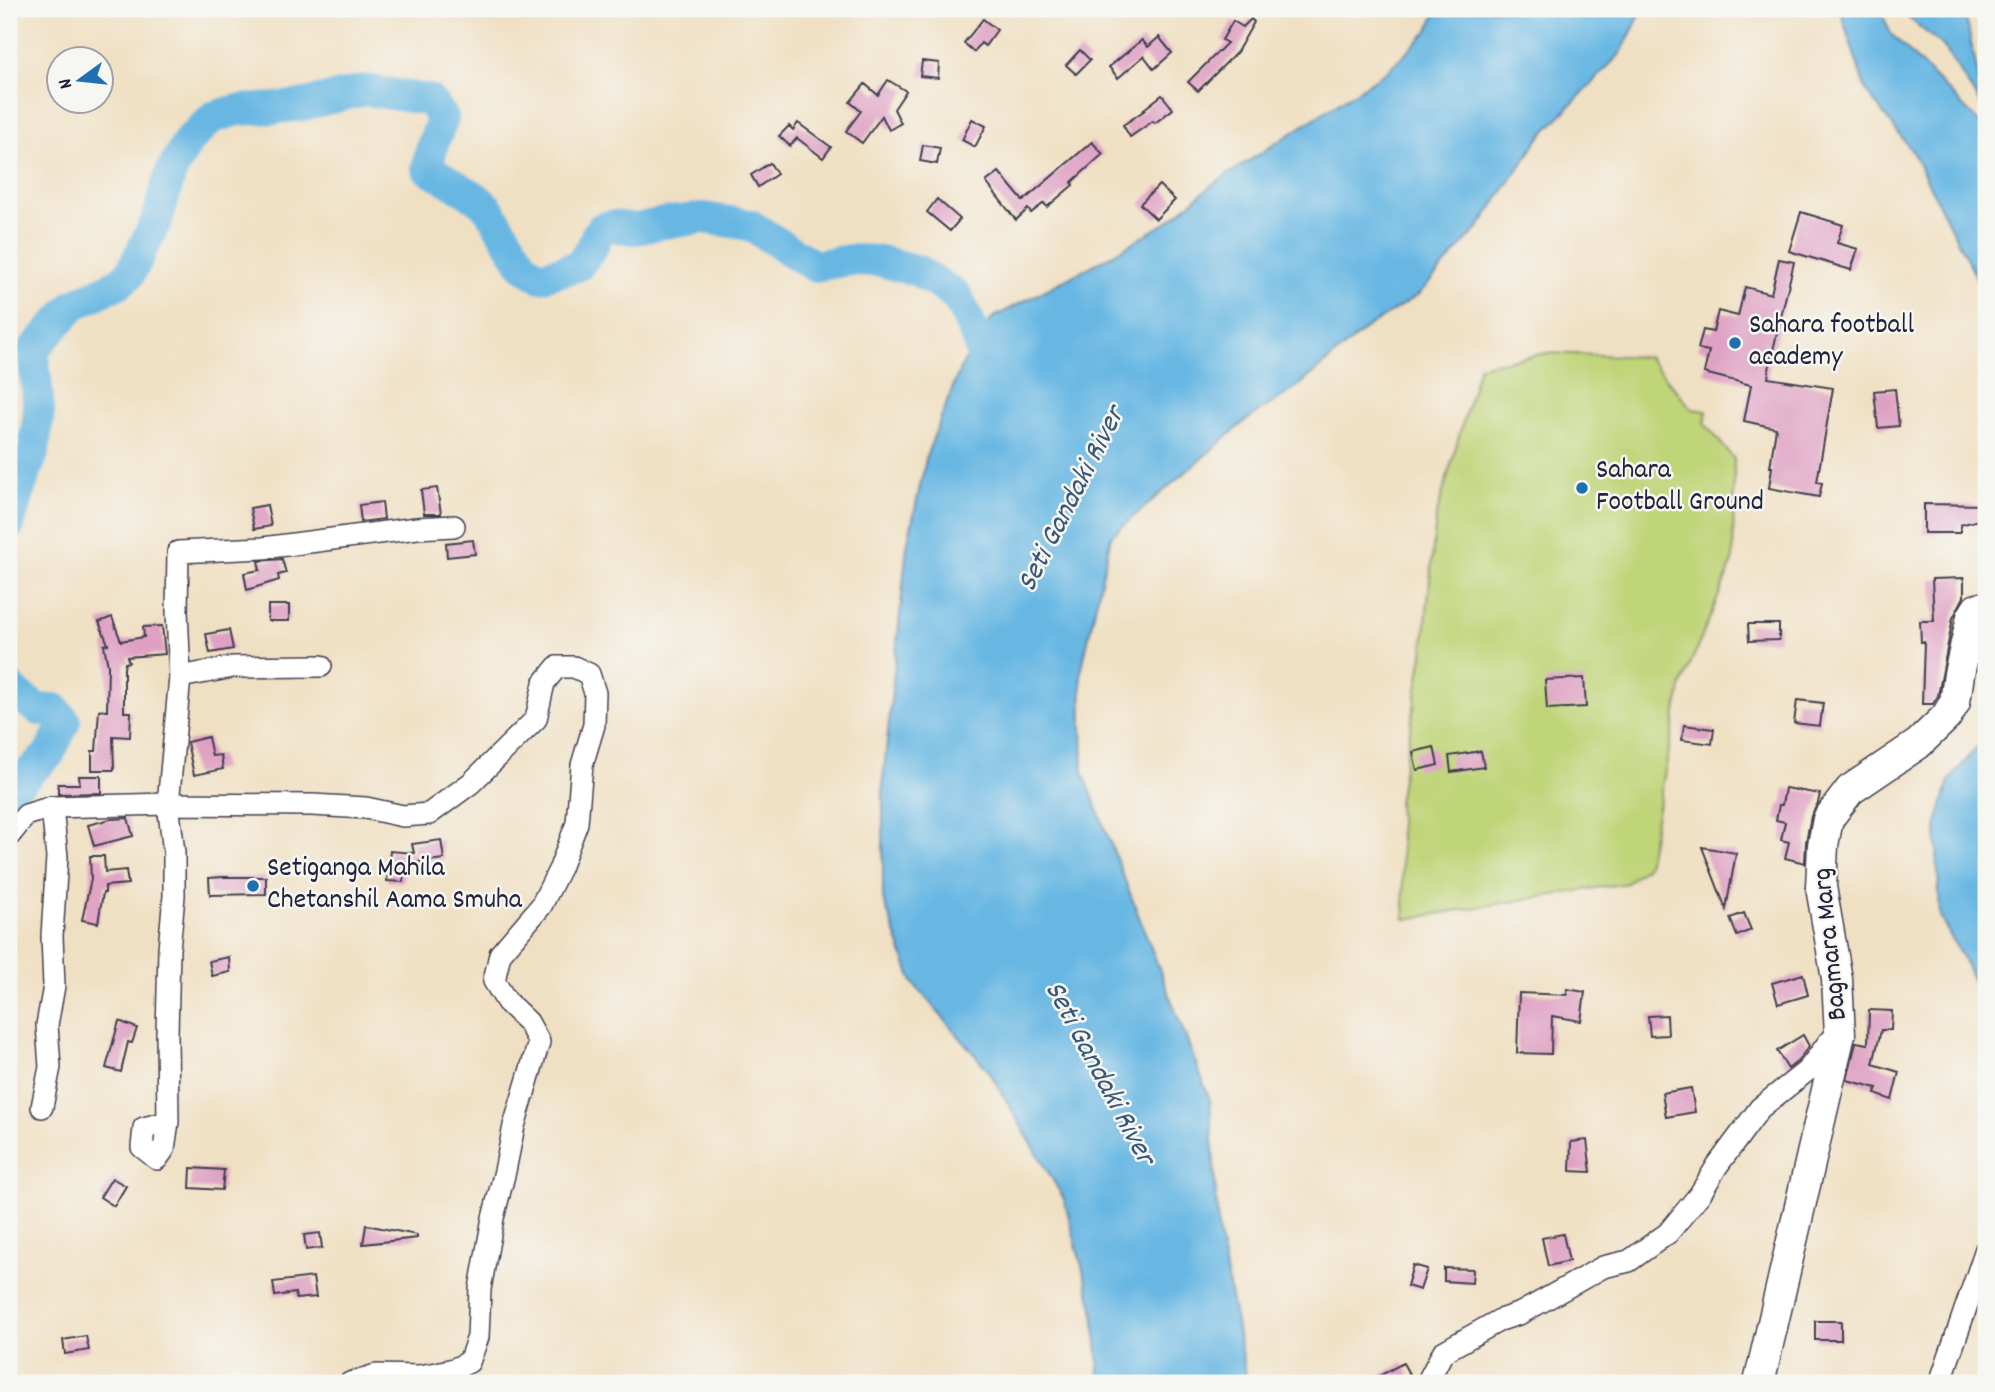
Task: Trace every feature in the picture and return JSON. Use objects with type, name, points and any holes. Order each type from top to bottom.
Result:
[{"type":"main road","name":"Bagmara Marg","points":[[1759,1383],[1840,1034],[1837,979],[1821,887],[1823,845],[1828,819],[1850,790],[1918,744],[1946,717],[1955,702],[1972,617],[1977,609],[1986,607]]},
{"type":"street","points":[[168,1122],[167,1034],[174,852],[168,804],[180,677],[178,552],[263,548],[417,528],[454,526]]},
{"type":"street","points":[[180,677],[233,667],[321,666]]},
{"type":"street","points":[[9,836],[26,815],[52,807],[168,804],[312,805],[366,808],[403,816],[429,814],[471,783],[536,719],[544,683],[557,667],[574,667],[589,674],[595,693],[594,725],[582,765],[576,823],[560,868],[541,906],[500,954],[494,981],[507,1002],[528,1021],[539,1042],[513,1126],[493,1218],[480,1289],[478,1337],[474,1350],[469,1362],[454,1369],[418,1376],[376,1374],[350,1383]]},
{"type":"street","points":[[42,1107],[50,1067],[47,1025],[54,986],[52,936],[57,856],[52,807]]},
{"type":"street","points":[[1427,1383],[1443,1352],[1500,1320],[1521,1313],[1603,1267],[1629,1261],[1668,1233],[1700,1194],[1760,1108],[1808,1070],[1829,1043],[1840,1034]]},
{"type":"street","points":[[1940,1383],[1986,1249]]},
{"type":"green space","points":[[1547,353],[1648,357],[1692,409],[1707,411],[1705,424],[1734,459],[1733,561],[1681,687],[1647,866],[1627,883],[1405,919],[1398,802],[1423,654],[1436,517],[1479,366]]},
{"type":"water","name":"Seti Gandaki River","points":[[1438,9],[1643,9],[1621,53],[1540,137],[1479,227],[1418,295],[1368,327],[1301,384],[1244,422],[1111,536],[1081,672],[1083,772],[1210,1100],[1218,1228],[1246,1377],[1245,1383],[1099,1383],[1093,1308],[1064,1199],[989,1071],[913,983],[883,899],[883,780],[907,546],[927,454],[960,369],[992,318],[1105,259],[1169,221],[1213,184],[1386,72],[1427,32]]},
{"type":"water","points":[[1840,9],[1880,9],[1891,34],[1986,129],[1986,297],[1912,151],[1866,91]]},
{"type":"water","points":[[1898,9],[1964,9],[1986,113],[1944,47]]},
{"type":"water","points":[[1986,736],[1986,1009],[1940,917],[1936,827],[1949,781]]},
{"type":"building","points":[[983,19],[997,30],[985,46],[981,43],[974,52],[964,43]]},
{"type":"building","points":[[1251,19],[1254,22],[1237,52],[1198,91],[1188,82],[1227,43],[1222,40],[1233,21],[1243,27]]},
{"type":"building","points":[[1159,37],[1172,53],[1154,69],[1144,56],[1118,78],[1109,67],[1142,40],[1148,47]]},
{"type":"building","points":[[1080,50],[1090,60],[1076,74],[1066,65]]},
{"type":"building","points":[[922,61],[939,63],[938,78],[920,76]]},
{"type":"building","points":[[888,80],[906,91],[894,109],[901,123],[889,130],[882,116],[862,143],[846,131],[861,111],[850,102],[865,84],[878,95]]},
{"type":"building","points":[[1162,95],[1173,109],[1130,137],[1123,125]]},
{"type":"building","points":[[972,119],[986,126],[975,147],[962,140]]},
{"type":"building","points":[[798,123],[831,147],[823,158],[797,138],[790,146],[779,136],[789,126],[793,130]]},
{"type":"building","points":[[1092,142],[1103,154],[1072,182],[1073,185],[1047,207],[1044,203],[1031,213],[1028,209],[1016,220],[986,182],[999,172],[1023,201]]},
{"type":"building","points":[[923,145],[940,148],[937,164],[920,161]]},
{"type":"building","points":[[770,163],[777,174],[758,187],[751,175]]},
{"type":"building","points":[[1159,185],[1175,200],[1156,219],[1140,204]]},
{"type":"building","points":[[937,199],[960,219],[950,231],[927,212]]},
{"type":"building","points":[[1801,212],[1843,225],[1837,243],[1858,249],[1851,270],[1789,251]]},
{"type":"building","points":[[1779,259],[1794,262],[1768,378],[1833,388],[1817,482],[1822,483],[1819,497],[1769,488],[1776,428],[1744,421],[1751,385],[1704,373],[1709,351],[1698,349],[1703,330],[1713,332],[1718,311],[1738,316],[1745,287],[1771,294]]},
{"type":"building","points":[[1895,389],[1899,426],[1878,428],[1874,391]]},
{"type":"building","points":[[437,488],[441,514],[424,514],[421,490]]},
{"type":"building","points":[[382,502],[384,519],[361,522],[359,505]]},
{"type":"building","points":[[1924,504],[1986,505],[1986,518],[1960,525],[1960,533],[1924,533]]},
{"type":"building","points":[[267,505],[271,526],[254,529],[250,508]]},
{"type":"building","points":[[473,540],[475,554],[447,557],[446,543]]},
{"type":"building","points":[[282,559],[286,573],[278,575],[279,580],[247,590],[244,573],[260,570],[258,561]]},
{"type":"building","points":[[1964,578],[1964,597],[1953,618],[1938,696],[1933,704],[1922,704],[1924,642],[1921,642],[1920,621],[1934,621],[1932,579]]},
{"type":"building","points":[[268,605],[289,605],[289,621],[268,621]]},
{"type":"building","points":[[112,617],[121,641],[144,637],[143,627],[162,626],[165,654],[127,657],[129,662],[125,663],[124,668],[124,712],[131,712],[130,737],[113,736],[114,770],[92,770],[92,751],[96,751],[99,710],[107,711],[108,666],[104,645],[108,644],[99,622]]},
{"type":"building","points":[[1748,624],[1779,624],[1779,640],[1749,641]]},
{"type":"building","points":[[229,630],[233,649],[210,653],[206,634]]},
{"type":"building","points":[[1584,678],[1586,707],[1547,709],[1545,680]]},
{"type":"building","points":[[1797,700],[1823,703],[1820,726],[1794,723]]},
{"type":"building","points":[[1684,725],[1714,729],[1712,744],[1682,740]]},
{"type":"building","points":[[208,737],[212,756],[221,755],[223,769],[194,775],[187,742]]},
{"type":"building","points":[[1434,747],[1438,765],[1417,770],[1413,752]]},
{"type":"building","points":[[1481,751],[1484,767],[1451,772],[1449,756]]},
{"type":"building","points":[[79,776],[101,776],[101,793],[58,794],[58,784],[80,784]]},
{"type":"building","points":[[1785,788],[1820,794],[1811,816],[1805,863],[1785,858],[1789,842],[1781,840],[1785,822],[1776,820]]},
{"type":"building","points":[[128,818],[133,836],[94,846],[88,825]]},
{"type":"building","points":[[441,840],[444,859],[405,864],[403,882],[387,881],[390,851],[414,853],[412,844]]},
{"type":"building","points":[[1702,847],[1736,853],[1726,909]]},
{"type":"building","points":[[90,856],[104,856],[105,872],[126,870],[128,884],[105,886],[98,923],[82,920],[91,879]]},
{"type":"building","points":[[266,877],[266,894],[210,895],[209,878]]},
{"type":"building","points":[[1744,913],[1751,930],[1737,936],[1730,918]]},
{"type":"building","points":[[229,957],[230,972],[212,976],[209,961]]},
{"type":"building","points":[[1803,974],[1808,995],[1778,1004],[1772,983]]},
{"type":"building","points":[[1567,989],[1585,992],[1581,1021],[1552,1016],[1551,1054],[1517,1053],[1519,993],[1567,995]]},
{"type":"building","points":[[1869,1010],[1892,1011],[1891,1030],[1881,1030],[1873,1064],[1899,1072],[1892,1100],[1875,1094],[1877,1088],[1847,1080],[1856,1042],[1868,1044]]},
{"type":"building","points":[[1667,1015],[1668,1035],[1650,1036],[1648,1016]]},
{"type":"building","points":[[119,1021],[137,1028],[132,1043],[128,1042],[121,1072],[106,1068]]},
{"type":"building","points":[[1803,1035],[1809,1046],[1788,1069],[1777,1051]]},
{"type":"building","points":[[1691,1088],[1695,1112],[1666,1117],[1662,1093]]},
{"type":"building","points":[[1587,1140],[1591,1172],[1570,1171],[1571,1142]]},
{"type":"building","points":[[191,1168],[224,1170],[222,1190],[190,1188]]},
{"type":"building","points":[[112,1178],[126,1186],[114,1206],[100,1197]]},
{"type":"building","points":[[366,1225],[417,1235],[417,1238],[363,1244]]},
{"type":"building","points":[[320,1233],[322,1248],[306,1250],[304,1235]]},
{"type":"building","points":[[1563,1234],[1569,1261],[1548,1266],[1542,1238]]},
{"type":"building","points":[[1413,1265],[1427,1269],[1420,1290],[1407,1286]]},
{"type":"building","points":[[1444,1268],[1473,1269],[1472,1283],[1444,1281]]},
{"type":"building","points":[[313,1277],[316,1297],[296,1299],[295,1293],[275,1296],[273,1282]]},
{"type":"building","points":[[1815,1321],[1841,1321],[1841,1340],[1815,1340]]},
{"type":"building","points":[[86,1336],[89,1350],[65,1354],[63,1340]]},
{"type":"building","points":[[1403,1363],[1414,1383],[1366,1383]]},
{"type":"waterway","points":[[9,525],[34,450],[39,410],[33,350],[74,305],[119,283],[129,275],[157,220],[171,172],[188,141],[213,117],[238,110],[303,105],[365,90],[429,100],[443,118],[427,168],[477,198],[488,208],[524,266],[540,277],[578,266],[592,248],[602,228],[612,226],[636,229],[704,218],[750,225],[814,266],[849,260],[880,261],[918,271],[957,296],[978,341],[988,382]]},
{"type":"waterway","points":[[9,685],[14,692],[39,710],[55,709],[65,721],[49,754],[9,789]]},
{"type":"place","name":"Sahara football academy","points":[[1735,343]]},
{"type":"place","name":"Sahara Football Ground","points":[[1582,488]]},
{"type":"place","name":"Setiganga Mahila Chetanshil Aama Smuha","points":[[253,886]]}]
